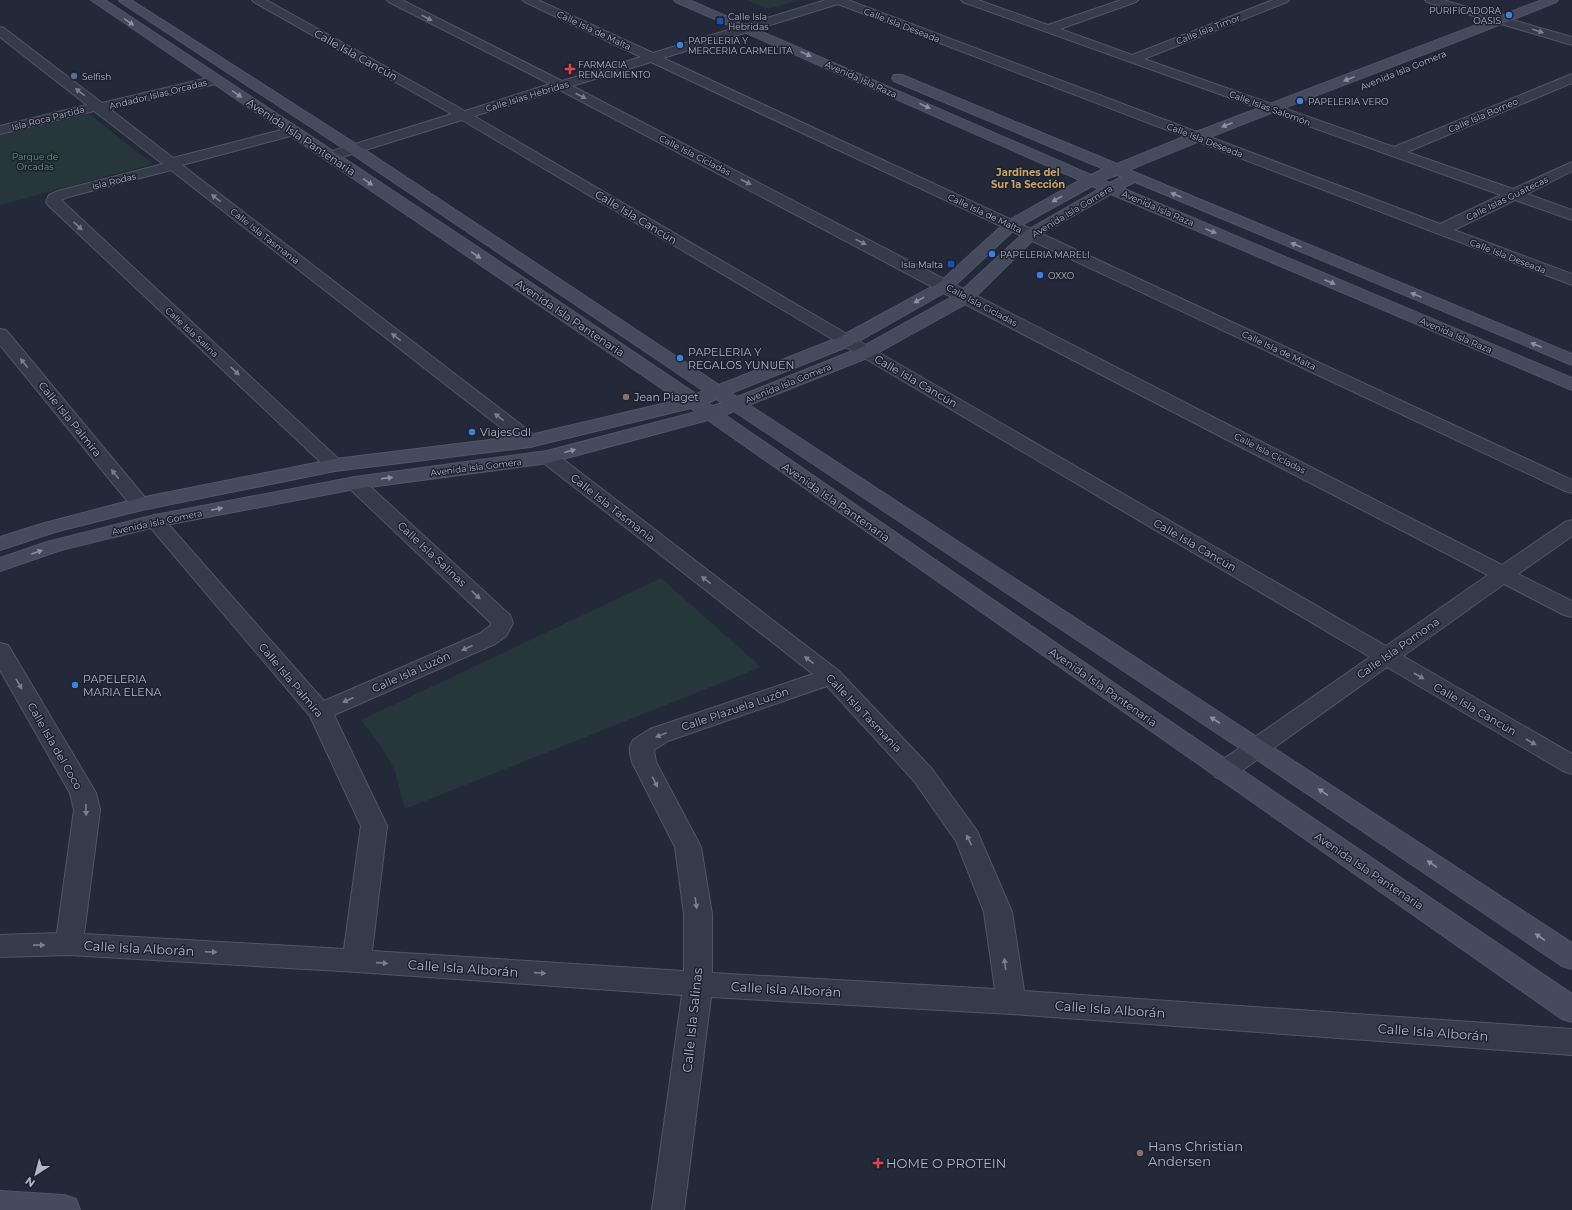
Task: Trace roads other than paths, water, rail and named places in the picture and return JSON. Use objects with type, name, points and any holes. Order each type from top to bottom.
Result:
[{"type":"street","name":"Avenida Isla Pantenaria","points":[[96,0],[331,156],[693,402],[1224,771],[1572,1010]]},
{"type":"street","name":"Avenida Isla Pantenaria","points":[[123,0],[354,149],[718,393],[1256,747],[1572,958]]},
{"type":"street","name":"Calle Isla Cancún","points":[[258,0],[464,116],[1572,766]]},
{"type":"street","name":"Calle Isla Cícladas","points":[[393,0],[1572,610]]},
{"type":"street","name":"Calle Isla de Malta","points":[[529,0],[1572,487]]},
{"type":"street","name":"Avenida Isla Raza","points":[[680,0],[1110,188],[1572,385]]},
{"type":"street","points":[[710,0],[808,41]]},
{"type":"street","name":"Calle Islas Hébridas","points":[[331,156],[838,0]]},
{"type":"street","name":"Calle Isla Deseada","points":[[838,0],[1572,280]]},
{"type":"street","points":[[1048,29],[1132,0]]},
{"type":"street","name":"Calle Isla Timor","points":[[1132,59],[1283,0]]},
{"type":"street","points":[[1431,0],[1572,41]]},
{"type":"street","name":"Avenida Isla Gomera","points":[[0,544],[51,537],[335,465],[530,441],[693,402],[846,341],[945,286],[1011,225],[1092,180],[1115,169],[1552,0]]},
{"type":"street","name":"Calle Islas Salomón","points":[[975,1],[1048,29],[1572,215]]},
{"type":"street","name":"Avenida Isla Gomera","points":[[148,513],[355,482],[548,458],[710,414],[866,352],[965,297],[1031,234],[1110,188],[1134,177],[1496,32],[1501,29],[1503,20]]},
{"type":"street","name":"Calle Isla Tasmania","points":[[0,31],[530,441]]},
{"type":"street","name":"Avenida Isla Raza","points":[[889,75],[1572,360]]},
{"type":"street","name":"Calle Isla Borneo","points":[[1394,152],[1572,78]]},
{"type":"street","name":"Andador Islas Orcadas","points":[[98,107],[216,80]]},
{"type":"street","name":"Isla Roca Partida","points":[[0,130],[98,107]]},
{"type":"street","points":[[173,164],[293,131]]},
{"type":"street","name":"Isla Rodas","points":[[54,198],[63,194],[173,164]]},
{"type":"street","name":"Calle Islas Guaitecas","points":[[1441,230],[1572,166]]},
{"type":"street","name":"Calle Isla Salina","points":[[54,198],[53,202],[335,465]]},
{"type":"street","name":"Calle Isla Palmira","points":[[0,334],[148,513],[320,712],[374,826],[357,961]]},
{"type":"street","points":[[432,453],[440,472]]},
{"type":"street","name":"Calle Isla Tasmania","points":[[548,458],[830,676],[923,775],[968,838],[998,912],[1011,1002]]},
{"type":"street","name":"Calle Isla Salinas","points":[[355,482],[502,620],[503,624],[501,629]]},
{"type":"street","name":"Calle Isla Pomona","points":[[1224,771],[1256,747],[1572,526]]},
{"type":"street","name":"Avenida Isla Gomera","points":[[0,565],[51,537]]},
{"type":"street","name":"Calle Isla Luzón","points":[[320,712],[487,639],[501,629]]},
{"type":"street","name":"Calle Isla del Coco","points":[[0,650],[83,793],[87,810],[69,944]]},
{"type":"street","name":"Calle Plazuela Luzón","points":[[642,746],[659,735],[830,676]]},
{"type":"street","name":"Calle Isla Salinas","points":[[642,746],[644,762],[688,847],[698,914],[698,984],[668,1210]]},
{"type":"street","name":"Calle Isla Alborán","points":[[0,946],[69,944],[357,961],[698,984],[1011,1002],[1572,1042]]},
{"type":"street","points":[[0,1206],[64,1210]]},
{"type":"place","name":"PURIFICADORA OASIS","points":[[1509,15]]},
{"type":"place","name":"Calle Isla Hebridas","points":[[720,21]]},
{"type":"place","name":"PAPELERIA Y MERCERIA CARMELITA","points":[[680,45]]},
{"type":"place","name":"FARMACIA RENACIMIENTO","points":[[570,69]]},
{"type":"place","name":"Selfish","points":[[74,76]]},
{"type":"place","name":"PAPELERIA VERO","points":[[1300,101]]},
{"type":"place","name":"PAPELERIA MARELI","points":[[992,254]]},
{"type":"place","name":"Isla Malta","points":[[951,264]]},
{"type":"place","name":"OXXO","points":[[1040,275]]},
{"type":"place","name":"PAPELERIA Y REGALOS YUNUEN","points":[[680,358]]},
{"type":"place","name":"Jean Piaget","points":[[626,397]]},
{"type":"place","name":"ViajesGdl","points":[[472,432]]},
{"type":"place","name":"PAPELERIA MARIA ELENA","points":[[75,685]]},
{"type":"place","name":"Hans Christian Andersen","points":[[1140,1153]]},
{"type":"place","name":"HOME O PROTEIN","points":[[878,1163]]},
{"type":"district","name":"Jardines del Sur 1a Sección","points":[[1028,178]]},
{"type":"park label","name":"Parque de Orcadas","points":[[35,162]]}]
